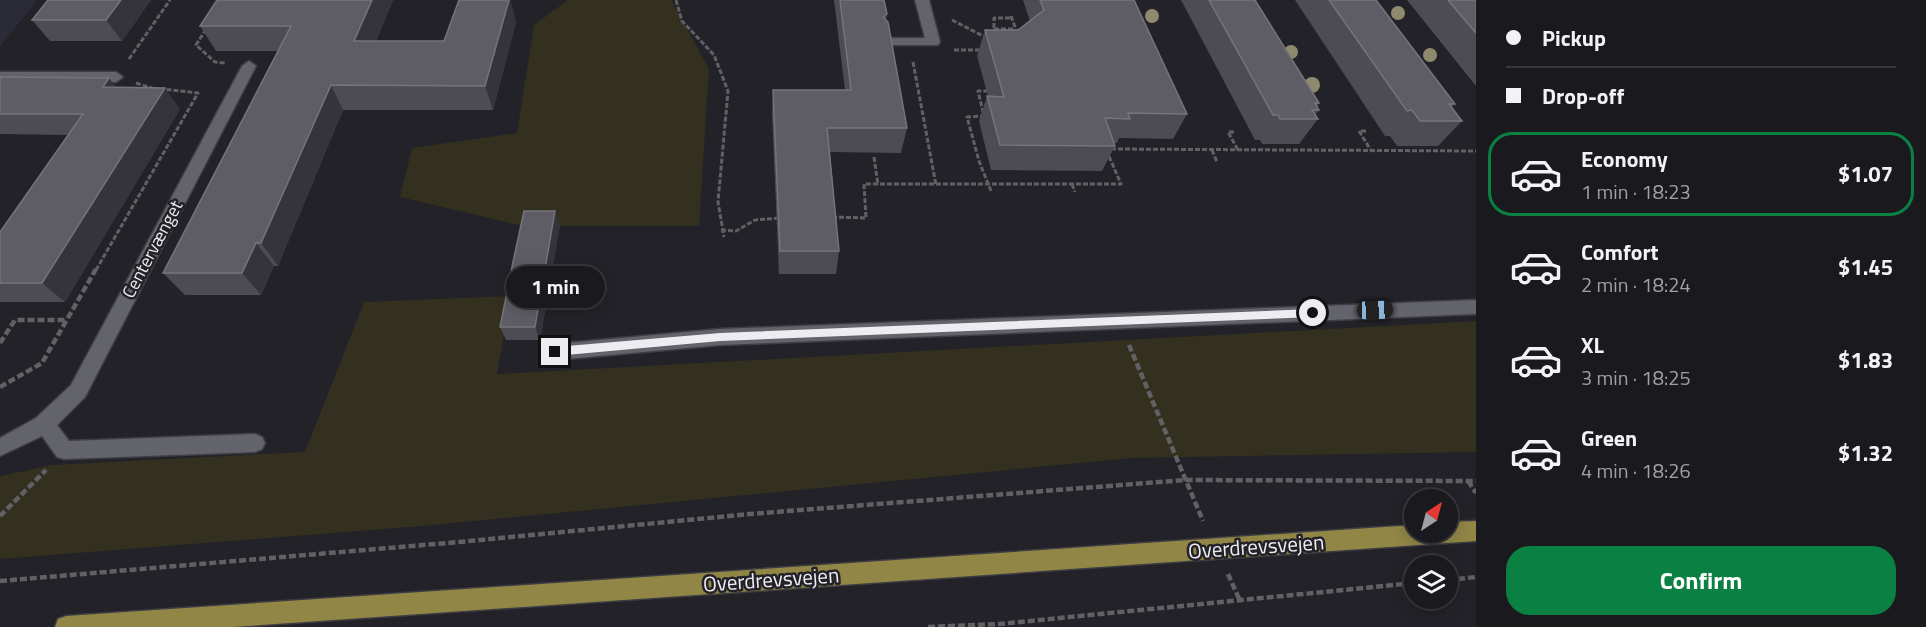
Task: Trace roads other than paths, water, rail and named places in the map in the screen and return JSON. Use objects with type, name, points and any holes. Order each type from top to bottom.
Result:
[{"type":"main road","name":"Overdrevsvejen","points":[[66,627],[1476,531]]},
{"type":"lane","points":[[888,42],[933,42],[922,0]]},
{"type":"lane","name":"Centervænget","points":[[0,447],[17,441],[45,425],[78,391],[249,66]]},
{"type":"lane","points":[[0,77],[116,77]]},
{"type":"lane","points":[[555,352],[720,337],[1476,307]]},
{"type":"lane","points":[[45,425],[64,450],[255,443]]}]
